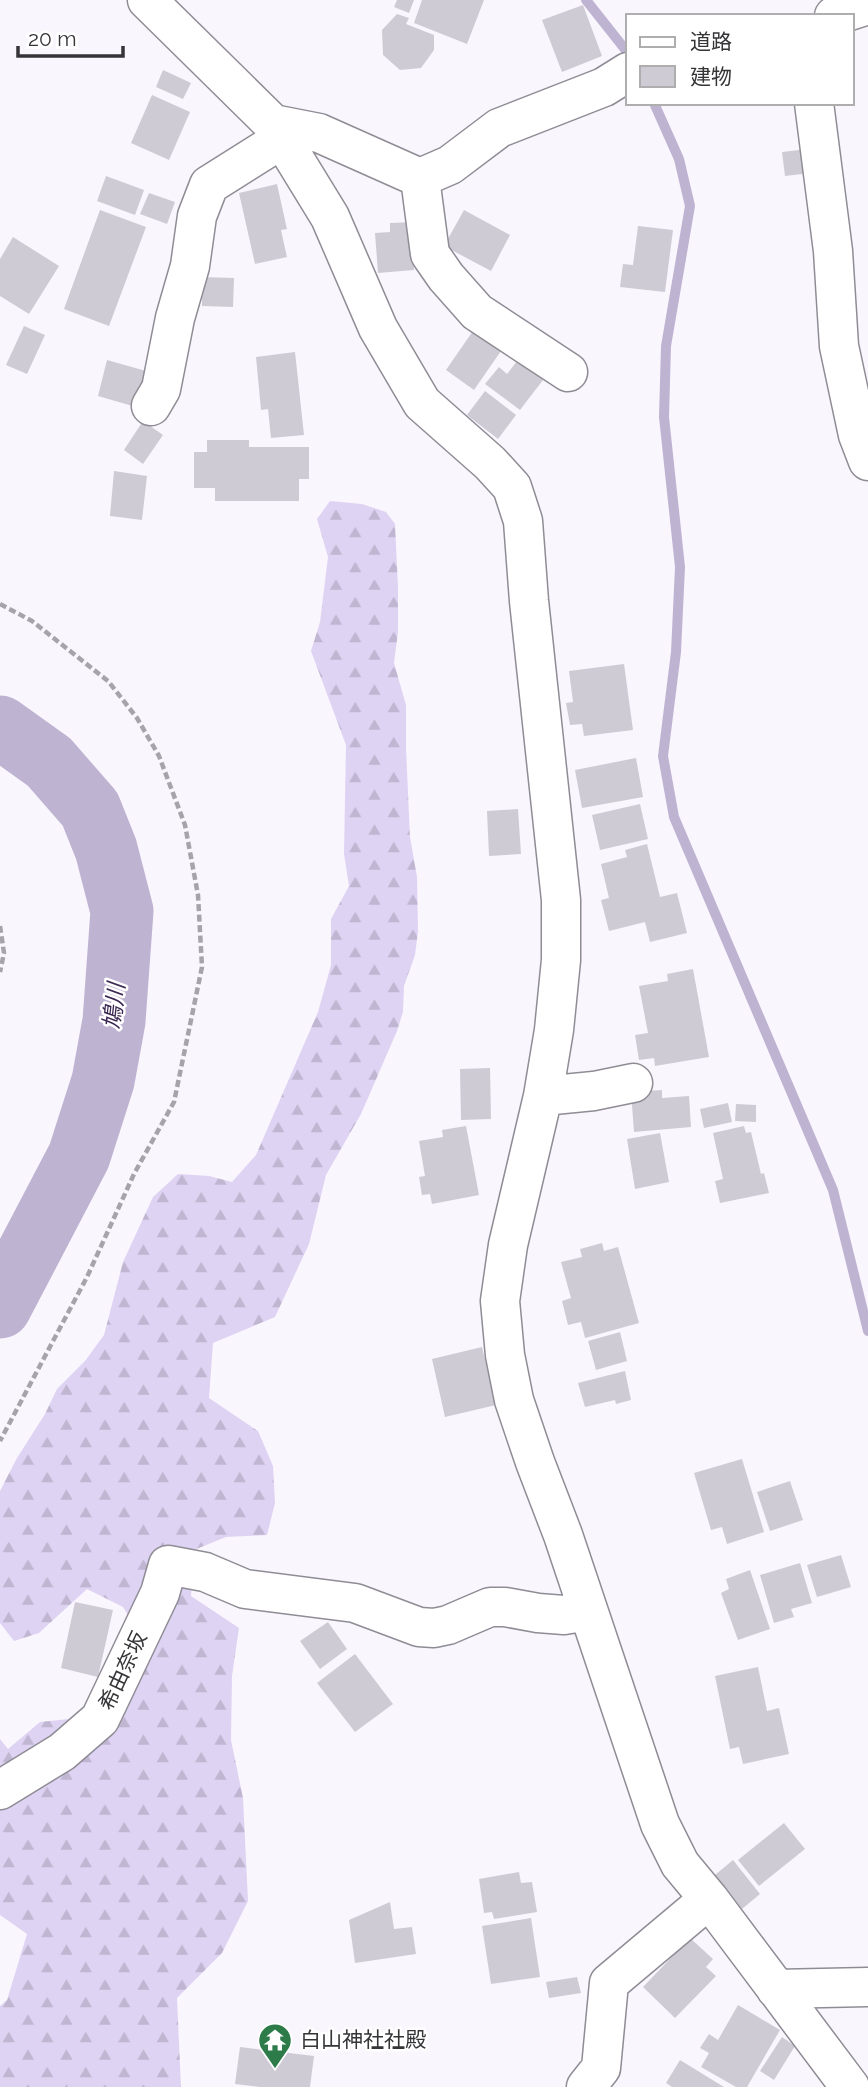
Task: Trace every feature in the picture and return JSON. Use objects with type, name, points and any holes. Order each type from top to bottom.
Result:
[{"type":"street","points":[[147,0],[278,131],[330,217],[378,328],[422,403],[512,487],[523,521],[561,900],[561,960],[554,1030],[543,1096],[508,1245],[500,1301],[505,1355],[514,1400],[563,1535],[660,1824],[680,1864],[850,2087]]},
{"type":"street","points":[[840,14],[868,5]]},
{"type":"street","points":[[151,406],[162,389],[175,318],[190,266],[197,216],[209,185],[278,131],[319,133],[420,178],[450,165],[499,128],[604,87],[626,73]]},
{"type":"street","points":[[814,105],[833,251],[839,346],[859,435],[868,461]]},
{"type":"street","points":[[420,178],[429,254],[446,277],[477,312],[568,372]]},
{"type":"street","points":[[543,1096],[594,1091],[633,1083]]},
{"type":"street","name":"希由奈坂","points":[[8,1786],[62,1752],[100,1719],[160,1593],[168,1565],[205,1572],[245,1589],[355,1603],[419,1627],[448,1625],[490,1607],[564,1615],[588,1611]]},
{"type":"street","points":[[586,2087],[601,2068],[609,1983],[709,1899]]},
{"type":"street","points":[[776,1989],[868,1987]]},
{"type":"path","points":[[0,604],[32,621],[108,681],[137,718],[153,747],[185,825],[198,895],[202,967],[174,1102],[134,1174],[87,1277],[0,1441]]},
{"type":"path","points":[[0,926],[4,953],[0,972]]},
{"type":"green space","points":[[330,501],[362,504],[386,512],[395,524],[398,632],[394,663],[406,705],[410,837],[417,877],[418,931],[415,955],[404,986],[403,1012],[397,1031],[361,1114],[326,1175],[309,1244],[275,1317],[213,1343],[209,1398],[258,1431],[273,1466],[275,1503],[267,1535],[226,1537],[194,1550],[191,1596],[239,1628],[232,1676],[231,1740],[243,1798],[248,1901],[222,1953],[177,1998],[181,2087],[0,2087],[0,2006],[7,2000],[27,1934],[0,1915],[0,1739],[8,1749],[40,1722],[69,1719],[107,1728],[148,1647],[123,1607],[87,1589],[39,1633],[14,1641],[0,1623],[0,1491],[57,1389],[85,1361],[104,1335],[123,1262],[153,1197],[178,1174],[209,1176],[232,1182],[256,1155],[318,1012],[331,965],[331,919],[349,886],[344,854],[346,745],[311,651],[320,622],[328,557],[317,519]]},
{"type":"building","points":[[397,0],[414,0],[409,13],[394,7]]},
{"type":"building","points":[[422,0],[484,0],[467,44],[414,23]]},
{"type":"building","points":[[583,5],[602,56],[562,72],[542,20]]},
{"type":"building","points":[[397,14],[409,18],[406,24],[434,35],[434,50],[421,68],[400,70],[383,55],[382,30]]},
{"type":"building","points":[[163,70],[191,83],[183,99],[156,87]]},
{"type":"building","points":[[152,95],[190,112],[169,160],[131,143]]},
{"type":"building","points":[[808,149],[811,173],[785,176],[782,152]]},
{"type":"building","points":[[106,176],[144,190],[135,215],[97,201]]},
{"type":"building","points":[[277,184],[287,229],[281,230],[287,257],[255,264],[239,193]]},
{"type":"building","points":[[149,193],[175,202],[167,224],[140,214]]},
{"type":"building","points":[[100,210],[146,227],[109,326],[64,309]]},
{"type":"building","points":[[464,210],[510,235],[491,271],[444,246]]},
{"type":"building","points":[[415,222],[412,243],[414,270],[378,273],[375,233],[390,232],[390,223]]},
{"type":"building","points":[[638,226],[673,230],[665,292],[620,287],[623,264],[633,265]]},
{"type":"building","points":[[13,237],[59,266],[29,314],[0,296],[0,259]]},
{"type":"building","points":[[202,277],[234,278],[233,307],[202,306]]},
{"type":"building","points":[[24,326],[45,335],[27,374],[6,365]]},
{"type":"building","points":[[475,328],[503,348],[474,390],[446,370]]},
{"type":"building","points":[[295,352],[304,435],[271,438],[268,409],[261,410],[256,357]]},
{"type":"building","points":[[521,356],[531,371],[543,380],[520,410],[485,384],[499,367],[507,374]]},
{"type":"building","points":[[107,360],[146,371],[136,407],[98,396]]},
{"type":"building","points":[[485,391],[516,415],[498,439],[467,415]]},
{"type":"building","points":[[143,421],[163,435],[143,464],[124,450]]},
{"type":"building","points":[[207,440],[249,440],[249,447],[309,447],[309,479],[299,479],[299,501],[215,501],[215,488],[194,488],[194,452],[207,452]]},
{"type":"building","points":[[114,471],[147,476],[142,520],[110,516]]},
{"type":"building","points":[[624,664],[633,730],[584,736],[582,724],[570,725],[566,703],[573,702],[569,671]]},
{"type":"building","points":[[636,758],[643,797],[582,808],[575,770]]},
{"type":"building","points":[[640,804],[648,839],[600,850],[592,815]]},
{"type":"building","points":[[518,809],[521,854],[489,856],[487,811]]},
{"type":"building","points":[[647,844],[660,897],[677,893],[687,933],[650,942],[645,922],[609,931],[601,900],[609,898],[601,864],[627,857],[625,850]]},
{"type":"building","points":[[693,969],[709,1057],[655,1066],[654,1058],[639,1060],[635,1035],[648,1033],[639,986],[668,981],[667,974]]},
{"type":"building","points":[[490,1068],[491,1119],[461,1120],[460,1069]]},
{"type":"building","points":[[662,1090],[662,1098],[689,1096],[691,1127],[634,1132],[631,1092]]},
{"type":"building","points":[[728,1103],[732,1122],[704,1128],[700,1109]]},
{"type":"building","points":[[736,1104],[756,1105],[756,1122],[735,1121]]},
{"type":"building","points":[[466,1126],[479,1195],[432,1204],[430,1194],[422,1195],[419,1177],[425,1176],[419,1141],[443,1137],[442,1130]]},
{"type":"building","points":[[744,1126],[746,1133],[751,1132],[761,1174],[764,1173],[769,1193],[720,1203],[715,1181],[723,1179],[713,1133]]},
{"type":"building","points":[[660,1133],[669,1182],[635,1189],[627,1139]]},
{"type":"building","points":[[602,1243],[604,1251],[618,1247],[639,1323],[585,1338],[581,1322],[568,1325],[562,1301],[571,1298],[561,1262],[582,1257],[580,1249]]},
{"type":"building","points":[[620,1332],[627,1361],[596,1370],[588,1341]]},
{"type":"building","points":[[482,1347],[496,1405],[445,1417],[432,1359]]},
{"type":"building","points":[[625,1371],[631,1400],[616,1404],[615,1400],[585,1407],[578,1383]]},
{"type":"building","points":[[742,1459],[764,1532],[727,1544],[722,1527],[711,1530],[694,1473]]},
{"type":"building","points":[[790,1481],[803,1520],[770,1531],[757,1492]]},
{"type":"building","points":[[841,1555],[851,1587],[817,1597],[807,1565]]},
{"type":"building","points":[[800,1563],[812,1603],[791,1609],[794,1617],[774,1623],[760,1575]]},
{"type":"building","points":[[750,1570],[770,1629],[738,1640],[721,1593],[729,1589],[726,1579]]},
{"type":"building","points":[[75,1602],[113,1610],[98,1677],[61,1668]]},
{"type":"building","points":[[328,1622],[347,1649],[320,1669],[300,1641]]},
{"type":"building","points":[[355,1654],[393,1704],[355,1732],[317,1683]]},
{"type":"building","points":[[758,1667],[767,1711],[779,1708],[789,1754],[743,1764],[739,1747],[730,1749],[715,1676]]},
{"type":"building","points":[[784,1823],[805,1849],[759,1886],[738,1860]]},
{"type":"building","points":[[733,1860],[760,1894],[742,1909],[715,1875]]},
{"type":"building","points":[[519,1872],[521,1883],[532,1882],[537,1912],[494,1919],[492,1912],[484,1913],[479,1879]]},
{"type":"building","points":[[390,1902],[394,1929],[412,1927],[416,1954],[355,1963],[349,1920]]},
{"type":"building","points":[[531,1918],[540,1977],[491,1984],[482,1926]]},
{"type":"building","points":[[690,1938],[713,1959],[706,1967],[716,1976],[675,2018],[643,1987]]},
{"type":"building","points":[[577,1977],[581,1993],[549,1998],[546,1982]]},
{"type":"building","points":[[738,2005],[780,2030],[747,2087],[736,2087],[701,2067],[709,2053],[700,2048],[709,2034],[718,2040]]},
{"type":"building","points":[[782,2037],[795,2046],[774,2080],[760,2071]]},
{"type":"building","name":"白山神社社殿","points":[[240,2047],[314,2056],[310,2087],[235,2084]]},
{"type":"building","points":[[680,2060],[724,2087],[672,2087],[666,2083]]},
{"type":"waterway","points":[[586,0],[626,50]]},
{"type":"waterway","points":[[655,105],[679,159],[690,206],[666,346],[664,417],[680,567],[676,652],[663,756],[674,817],[833,1190],[868,1331]]},
{"type":"waterway","name":"鳩川","points":[[0,727],[49,762],[90,809],[106,849],[122,911],[114,1021],[103,1081],[79,1156],[0,1307]]},
{"type":"place","name":"白山神社社殿","points":[[275,2070]]}]
